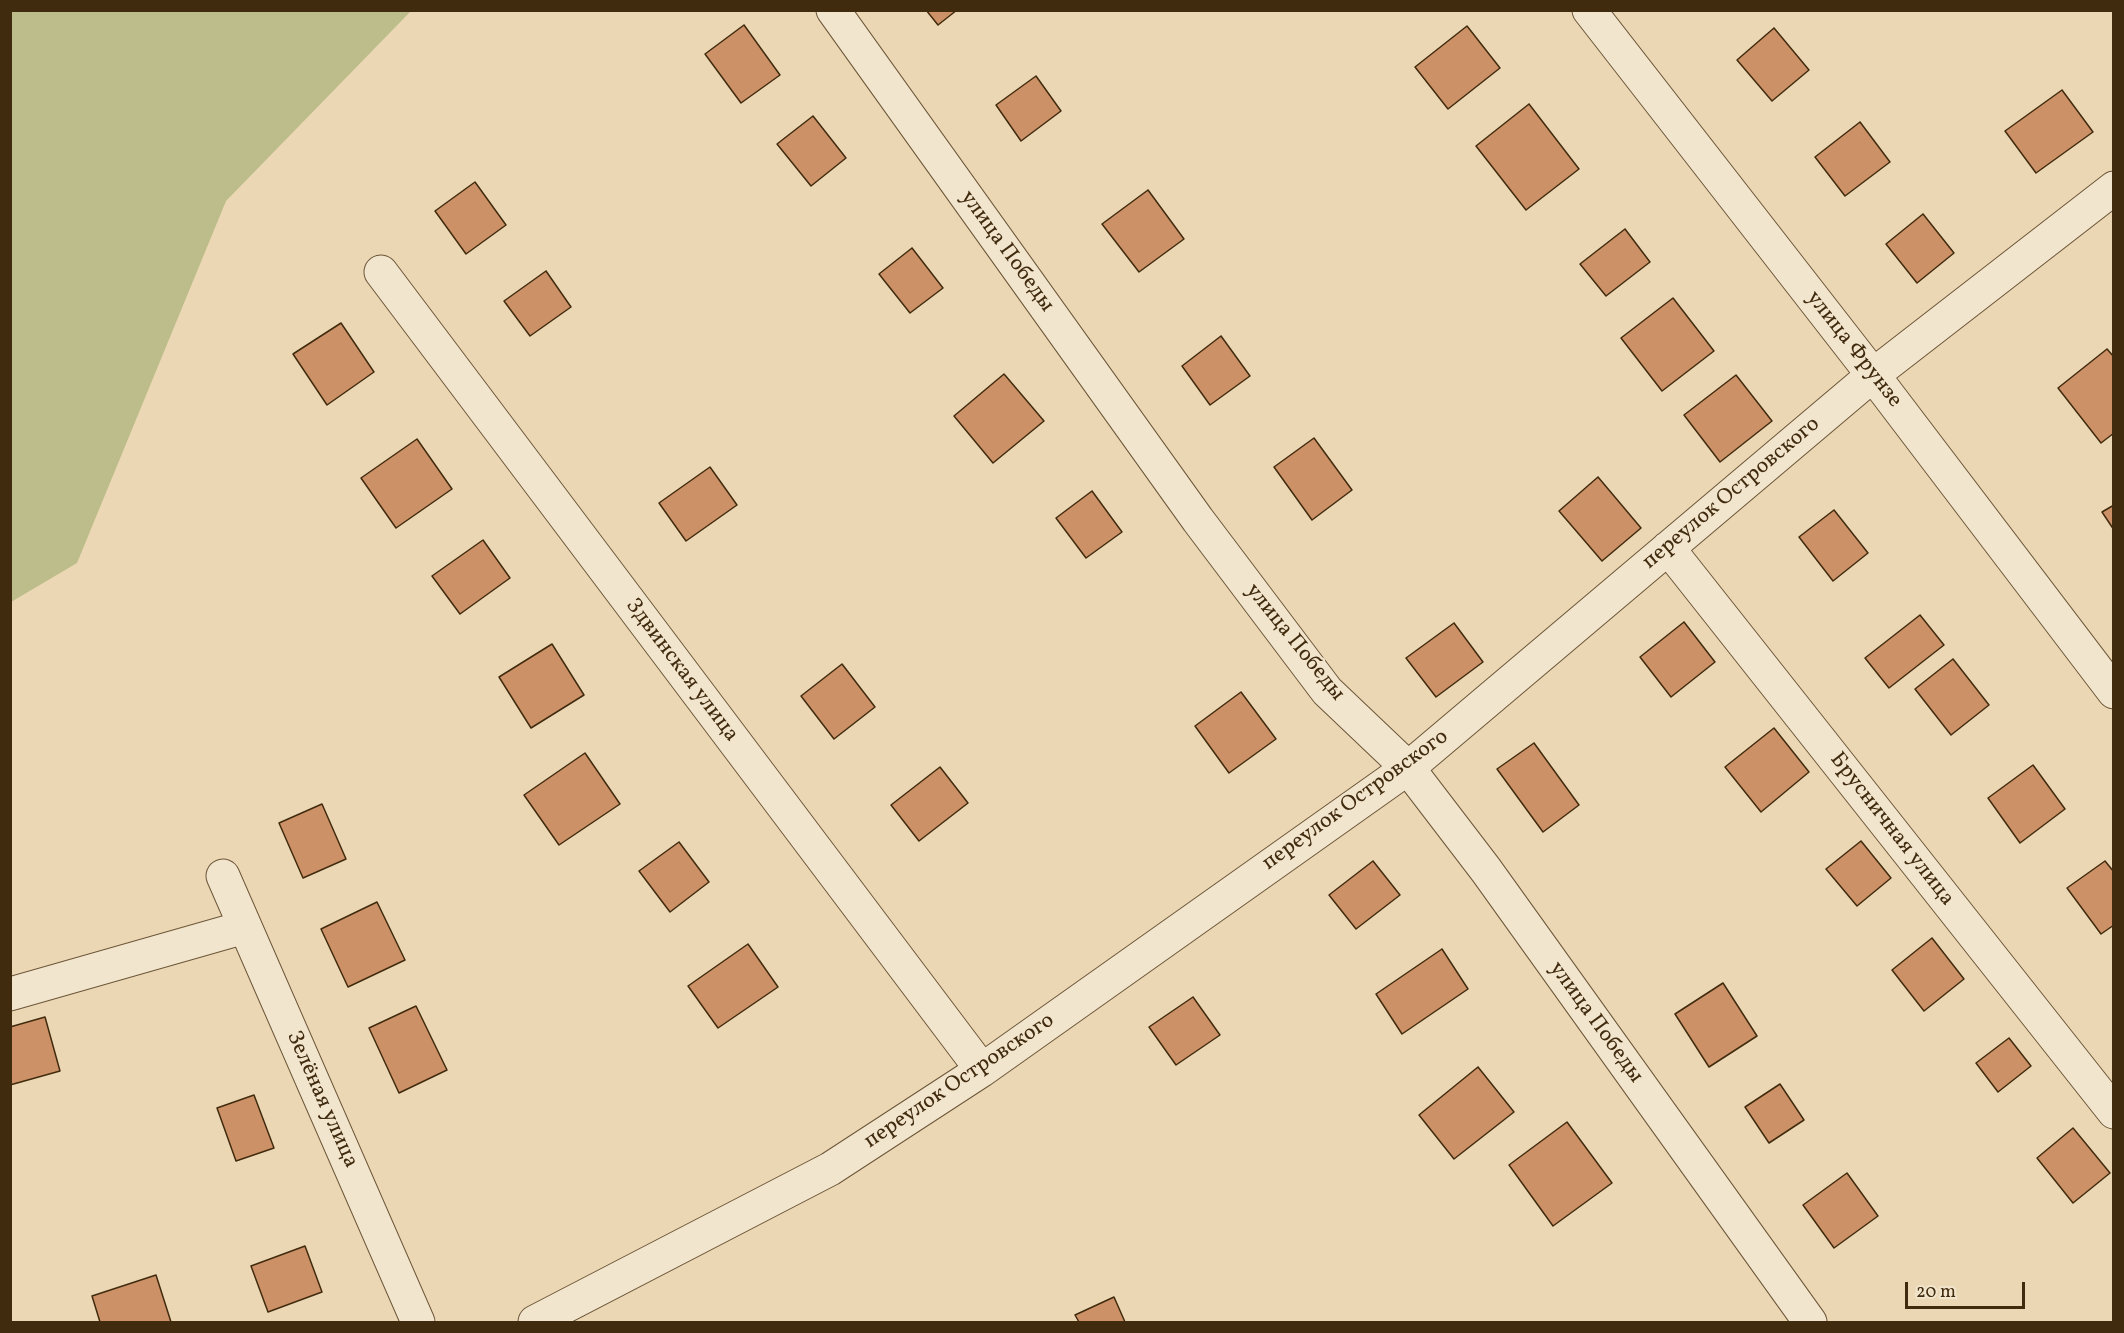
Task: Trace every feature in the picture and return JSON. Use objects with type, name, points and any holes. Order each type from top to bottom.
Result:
[{"type":"street","name":"улица Победы","points":[[833,10],[1198,520],[1328,690],[1408,768],[1486,870],[1810,1323]]},
{"type":"street","name":"улица Фрунзе","points":[[1589,10],[1873,375],[2114,692]]},
{"type":"street","name":"переулок Островского","points":[[535,1323],[830,1169],[981,1070],[1408,768],[1873,375],[2114,188]]},
{"type":"street","name":"Здвинская улица","points":[[381,272],[981,1070]]},
{"type":"street","name":"Брусничная улица","points":[[1668,548],[2114,1112]]},
{"type":"street","name":"Зелёная улица","points":[[224,876],[418,1323]]},
{"type":"street","points":[[10,994],[245,927]]},
{"type":"green space","points":[[11,10],[411,11],[226,201],[77,563],[11,602]]},
{"type":"building","points":[[926,10],[957,10],[938,25]]},
{"type":"building","points":[[744,25],[780,75],[741,103],[705,54]]},
{"type":"building","points":[[1467,26],[1500,68],[1448,109],[1415,67]]},
{"type":"building","points":[[1774,28],[1809,70],[1772,101],[1737,60]]},
{"type":"building","points":[[1036,76],[1061,111],[1021,141],[996,105]]},
{"type":"building","points":[[2062,90],[2093,132],[2036,173],[2005,131]]},
{"type":"building","points":[[1529,104],[1579,169],[1526,210],[1476,146]]},
{"type":"building","points":[[813,116],[846,158],[811,186],[777,144]]},
{"type":"building","points":[[1860,122],[1890,162],[1845,196],[1815,157]]},
{"type":"building","points":[[475,182],[506,225],[466,254],[435,211]]},
{"type":"building","points":[[1148,190],[1184,239],[1139,272],[1102,224]]},
{"type":"building","points":[[1923,214],[1954,253],[1917,283],[1886,244]]},
{"type":"building","points":[[1625,229],[1650,262],[1606,296],[1580,264]]},
{"type":"building","points":[[912,248],[943,288],[910,313],[879,274]]},
{"type":"building","points":[[546,271],[571,307],[530,336],[504,301]]},
{"type":"building","points":[[1673,298],[1714,351],[1662,391],[1621,338]]},
{"type":"building","points":[[341,323],[374,372],[327,405],[293,354]]},
{"type":"building","points":[[1221,336],[1250,376],[1210,405],[1182,366]]},
{"type":"building","points":[[2107,349],[2114,357],[2114,433],[2101,443],[2058,388]]},
{"type":"building","points":[[1004,374],[1044,421],[993,463],[954,416]]},
{"type":"building","points":[[1736,375],[1772,421],[1720,462],[1684,415]]},
{"type":"building","points":[[1314,438],[1352,490],[1312,520],[1274,467]]},
{"type":"building","points":[[417,439],[452,489],[396,528],[361,478]]},
{"type":"building","points":[[710,467],[737,505],[686,541],[659,503]]},
{"type":"building","points":[[1598,477],[1641,528],[1602,561],[1559,511]]},
{"type":"building","points":[[1092,491],[1122,532],[1086,558],[1056,518]]},
{"type":"building","points":[[2114,505],[2114,530],[2102,512]]},
{"type":"building","points":[[1834,510],[1868,553],[1833,581],[1799,537]]},
{"type":"building","points":[[483,540],[510,578],[460,614],[432,576]]},
{"type":"building","points":[[1920,615],[1944,645],[1889,688],[1865,658]]},
{"type":"building","points":[[1684,622],[1715,662],[1671,697],[1640,657]]},
{"type":"building","points":[[1454,623],[1483,662],[1436,697],[1406,658]]},
{"type":"building","points":[[552,644],[584,695],[531,728],[499,677]]},
{"type":"building","points":[[1953,659],[1989,705],[1951,735],[1915,689]]},
{"type":"building","points":[[842,664],[875,707],[834,739],[801,696]]},
{"type":"building","points":[[1241,692],[1276,739],[1229,773],[1195,726]]},
{"type":"building","points":[[1774,728],[1809,772],[1761,812],[1725,767]]},
{"type":"building","points":[[1534,743],[1579,805],[1543,832],[1497,769]]},
{"type":"building","points":[[585,753],[620,804],[559,845],[524,795]]},
{"type":"building","points":[[2033,765],[2065,809],[2020,843],[1988,798]]},
{"type":"building","points":[[940,767],[968,803],[919,841],[891,805]]},
{"type":"building","points":[[322,804],[346,859],[303,878],[279,823]]},
{"type":"building","points":[[1861,841],[1891,878],[1857,906],[1826,869]]},
{"type":"building","points":[[679,842],[709,882],[670,912],[639,871]]},
{"type":"building","points":[[1373,861],[1400,895],[1356,929],[1329,895]]},
{"type":"building","points":[[2105,861],[2114,872],[2114,925],[2101,934],[2067,888]]},
{"type":"building","points":[[377,902],[405,960],[348,987],[321,929]]},
{"type":"building","points":[[1932,938],[1964,979],[1924,1011],[1892,970]]},
{"type":"building","points":[[748,944],[778,987],[718,1028],[688,986]]},
{"type":"building","points":[[1442,949],[1468,989],[1402,1034],[1376,994]]},
{"type":"building","points":[[1723,983],[1757,1036],[1709,1067],[1675,1014]]},
{"type":"building","points":[[1193,997],[1220,1035],[1176,1065],[1149,1027]]},
{"type":"building","points":[[416,1006],[447,1070],[399,1093],[369,1028]]},
{"type":"building","points":[[45,1017],[60,1071],[10,1085],[10,1027]]},
{"type":"building","points":[[2009,1038],[2031,1066],[1998,1092],[1976,1063]]},
{"type":"building","points":[[1478,1067],[1514,1112],[1454,1159],[1419,1115]]},
{"type":"building","points":[[1780,1084],[1804,1120],[1769,1143],[1745,1107]]},
{"type":"building","points":[[254,1095],[274,1148],[236,1161],[217,1108]]},
{"type":"building","points":[[1567,1122],[1612,1183],[1553,1226],[1509,1165]]},
{"type":"building","points":[[2073,1128],[2110,1173],[2073,1203],[2037,1158]]},
{"type":"building","points":[[1847,1173],[1878,1216],[1834,1248],[1803,1205]]},
{"type":"building","points":[[305,1246],[322,1292],[268,1312],[251,1266]]},
{"type":"building","points":[[156,1275],[171,1322],[100,1322],[92,1296]]},
{"type":"building","points":[[1114,1297],[1125,1322],[1079,1322],[1075,1315]]}]
